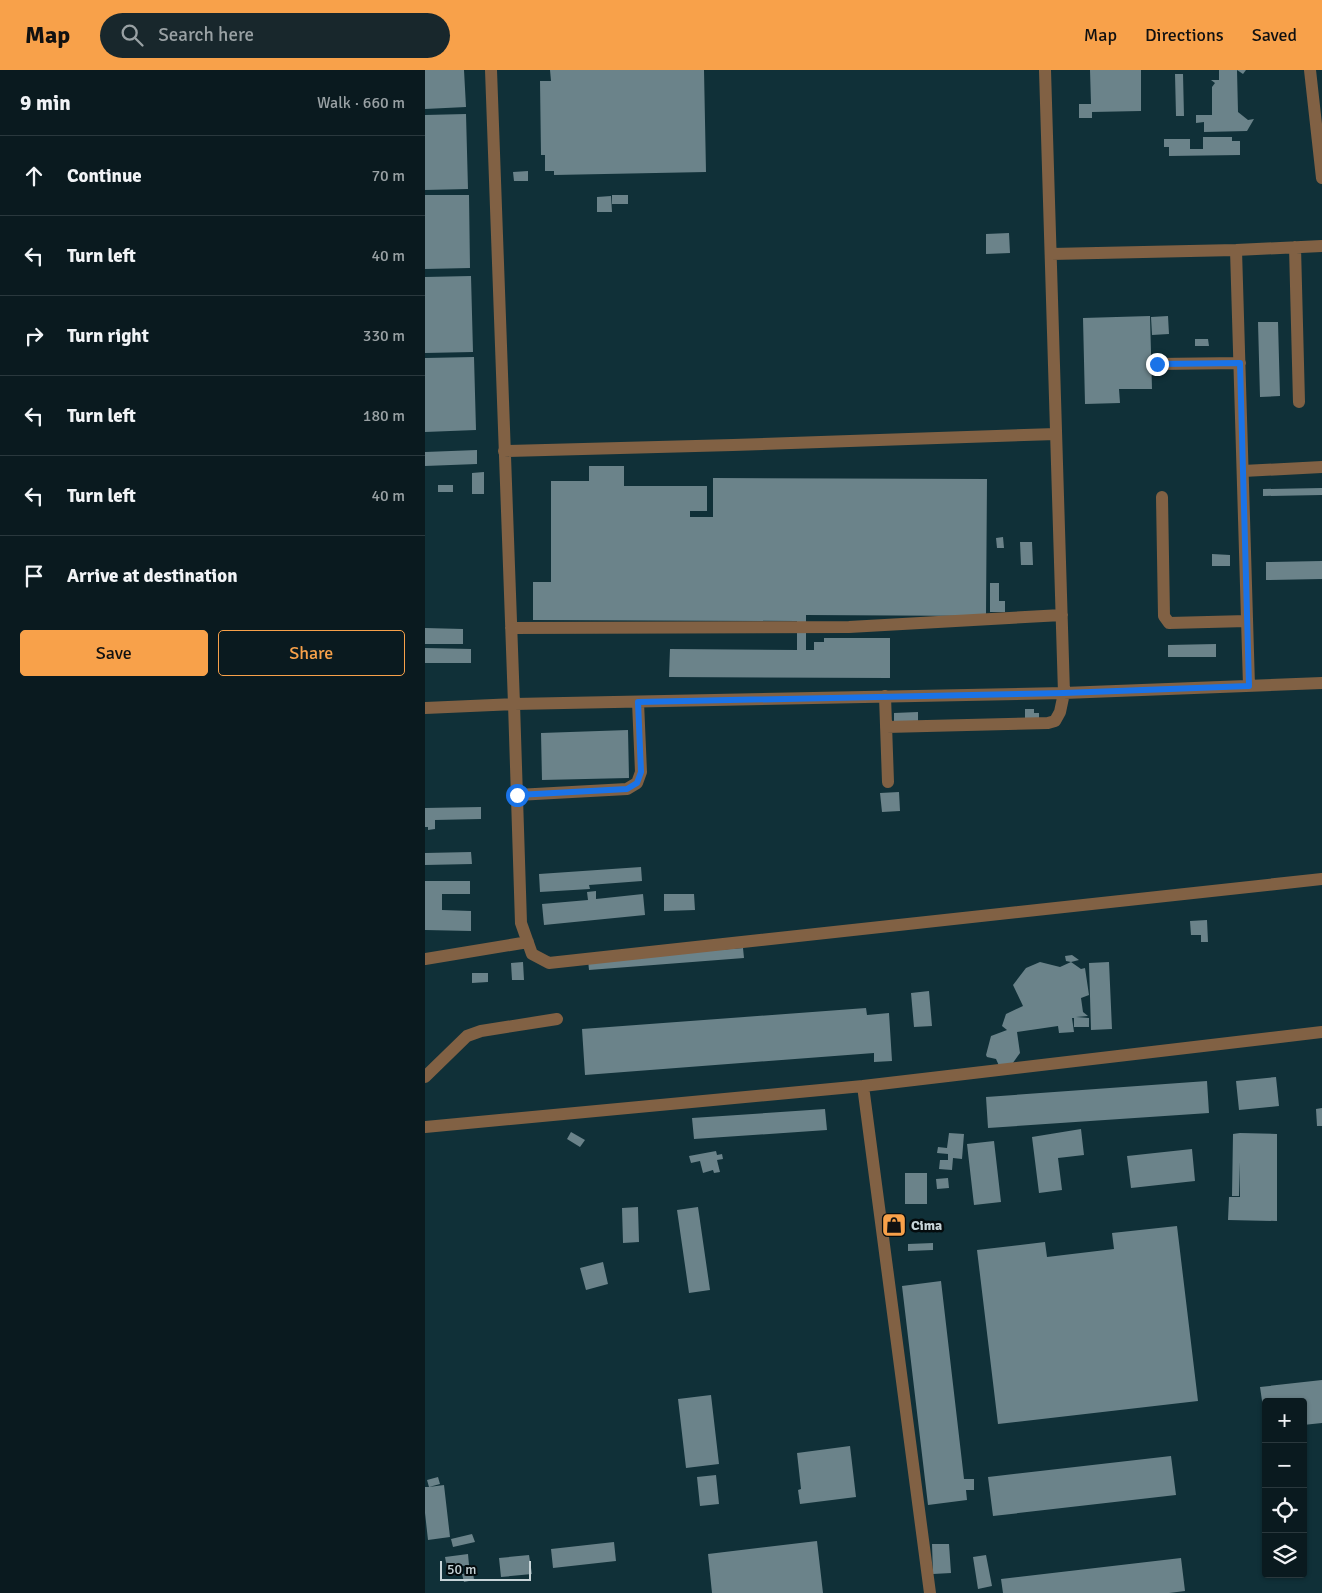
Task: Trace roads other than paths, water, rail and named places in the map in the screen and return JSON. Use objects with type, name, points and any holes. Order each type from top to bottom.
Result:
[{"type":"street","points":[[491,70],[521,923],[532,954],[549,964],[1322,879]]},
{"type":"street","points":[[886,727],[1048,723],[1055,721],[1060,712],[1064,693],[1062,614],[1051,434],[1051,254],[1045,70]]},
{"type":"street","points":[[1310,70],[1322,178]]},
{"type":"street","points":[[1051,254],[1322,246]]},
{"type":"street","points":[[1295,247],[1299,402]]},
{"type":"street","points":[[1237,250],[1249,686]]},
{"type":"street","points":[[1157,364],[1240,363]]},
{"type":"street","points":[[504,451],[1051,434]]},
{"type":"street","points":[[1243,471],[1322,467]]},
{"type":"street","points":[[1162,497],[1165,616],[1169,623],[1247,621]]},
{"type":"street","points":[[511,628],[849,627],[1062,614]]},
{"type":"street","points":[[425,708],[514,704],[1064,693],[1322,684]]},
{"type":"street","points":[[885,696],[888,782]]},
{"type":"street","points":[[517,795],[627,789],[637,783],[641,772],[638,702]]},
{"type":"street","points":[[425,959],[528,942]]},
{"type":"street","points":[[425,1077],[467,1036],[481,1031],[557,1020]]},
{"type":"street","points":[[425,1127],[863,1086],[1322,1032]]},
{"type":"street","points":[[863,1086],[930,1593]]},
{"type":"place","name":"Cima","points":[[894,1225]]}]
